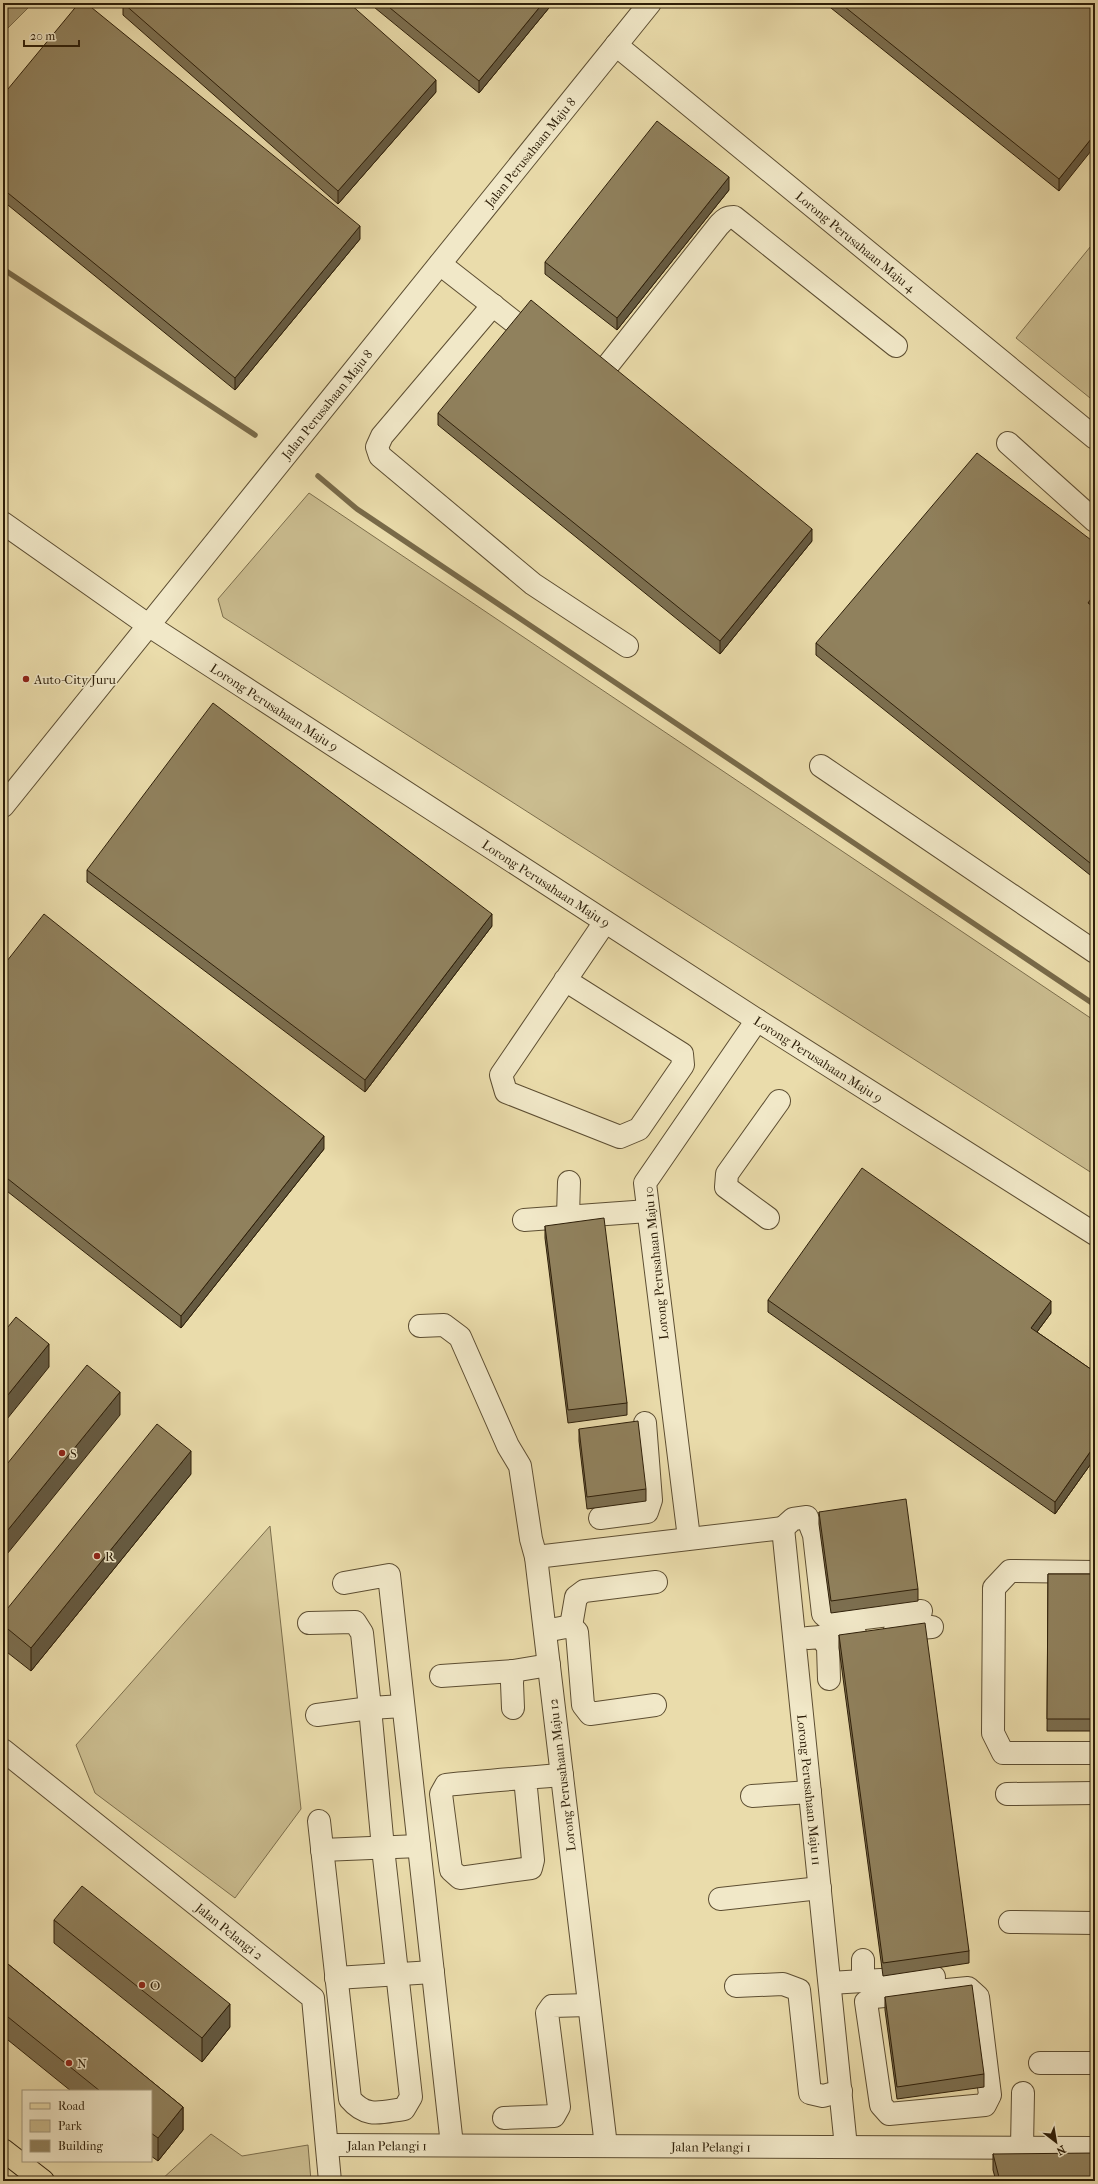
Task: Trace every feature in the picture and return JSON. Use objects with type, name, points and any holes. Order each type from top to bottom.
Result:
[{"type":"main road","points":[[3,2150],[43,2181]]},
{"type":"street","name":"Jalan Perusahaan Maju 8","points":[[3,806],[650,3]]},
{"type":"street","name":"Lorong Perusahaan Maju 4","points":[[616,45],[1095,438]]},
{"type":"street","points":[[594,384],[719,225],[725,218],[729,217],[734,217],[896,346]]},
{"type":"street","points":[[440,264],[556,354]]},
{"type":"street","points":[[493,305],[382,436],[377,447],[380,456],[533,584],[627,646]]},
{"type":"street","points":[[575,369],[611,398]]},
{"type":"street","points":[[1008,442],[1095,521]]},
{"type":"street","name":"Lorong Perusahaan Maju 9","points":[[3,523],[148,625],[757,1020],[1095,1234]]},
{"type":"street","points":[[821,766],[1095,952]]},
{"type":"street","points":[[565,980],[682,1054],[683,1065],[639,1129],[620,1137],[506,1092],[501,1075],[565,980],[605,922]]},
{"type":"street","name":"Lorong Perusahaan Maju 10","points":[[690,1538],[644,1184],[757,1020]]},
{"type":"street","points":[[768,1218],[726,1187],[727,1174],[779,1101]]},
{"type":"street","points":[[568,1216],[569,1182]]},
{"type":"street","points":[[524,1220],[648,1211]]},
{"type":"street","name":"Lorong Perusahaan Maju 12","points":[[420,1326],[444,1325],[460,1337],[508,1446],[520,1466],[531,1539],[536,1556],[606,2146]]},
{"type":"street","points":[[623,1425],[674,1420]]},
{"type":"street","points":[[600,1518],[647,1512],[651,1500],[645,1423]]},
{"type":"street","points":[[536,1556],[784,1528],[794,1519],[815,1514],[814,1535],[823,1614],[832,1622],[927,1619],[795,1640]]},
{"type":"street","name":"Lorong Perusahaan Maju 11","points":[[784,1528],[846,2147]]},
{"type":"street","points":[[1095,1572],[1010,1571],[994,1588],[993,1733],[1002,1753],[1095,1753]]},
{"type":"street","points":[[344,1583],[388,1574],[452,2145]]},
{"type":"street","points":[[571,1626],[576,1597],[584,1591],[656,1582]]},
{"type":"street","points":[[309,1623],[354,1622],[362,1633],[383,1848],[411,2097],[404,2109],[370,2114],[358,2109],[350,2099],[319,1821]]},
{"type":"street","points":[[545,1631],[571,1626]]},
{"type":"street","points":[[571,1626],[577,1632],[583,1705],[590,1714],[655,1705]]},
{"type":"street","points":[[820,1637],[828,1647],[829,1679]]},
{"type":"street","points":[[441,1676],[513,1671],[549,1665]]},
{"type":"street","points":[[513,1671],[512,1683],[514,1708]]},
{"type":"street","points":[[316,1715],[370,1708],[403,1706]]},
{"type":"street","name":"Jalan Pelangi 2","points":[[3,1750],[313,1998],[330,2181]]},
{"type":"street","points":[[525,1778],[533,1860],[531,1868],[460,1878],[451,1870],[441,1794],[446,1785],[562,1774]]},
{"type":"street","points":[[752,1796],[810,1792]]},
{"type":"street","points":[[1007,1794],[1095,1793]]},
{"type":"street","points":[[322,1850],[419,1846]]},
{"type":"street","points":[[720,1899],[820,1888]]},
{"type":"street","points":[[1010,1922],[1095,1923]]},
{"type":"street","points":[[830,1983],[863,1970],[941,1977]]},
{"type":"street","points":[[336,1978],[433,1972]]},
{"type":"street","points":[[736,1986],[783,1984],[799,1990],[810,2093],[823,2096],[841,2091]]},
{"type":"street","points":[[968,1988],[978,1997],[990,2095],[985,2105],[888,2114],[881,2105],[874,2064],[866,2002],[874,1997],[968,1988]]},
{"type":"street","points":[[504,2118],[554,2116],[558,2107],[547,2013],[552,2006],[589,2005]]},
{"type":"street","points":[[1040,2063],[1095,2063]]},
{"type":"street","points":[[838,2067],[874,2064]]},
{"type":"street","points":[[1022,2147],[1023,2093]]},
{"type":"street","name":"Jalan Pelangi 1","points":[[327,2144],[1095,2148]]},
{"type":"green space","points":[[1095,241],[1095,402],[1016,338]]},
{"type":"green space","points":[[309,493],[1095,1021],[1095,1175],[223,617],[218,599]]},
{"type":"green space","points":[[270,1526],[301,1809],[235,1898],[95,1793],[76,1745]]},
{"type":"green space","points":[[211,2134],[242,2156],[308,2145],[311,2181],[160,2181]]},
{"type":"shaded area","points":[[3,3],[33,3],[3,33]]},
{"type":"building","points":[[79,3],[86,3],[360,226],[235,378],[3,189],[3,95]]},
{"type":"building","points":[[123,3],[349,3],[436,80],[338,191]]},
{"type":"building","points":[[384,3],[543,3],[479,81]]},
{"type":"building","points":[[840,3],[1095,3],[1095,134],[1059,179]]},
{"type":"building","points":[[657,121],[729,177],[617,318],[545,262]]},
{"type":"building","points":[[531,300],[812,529],[720,641],[438,413]]},
{"type":"building","points":[[977,453],[1095,543],[1095,593],[1088,603],[1095,608],[1095,867],[816,643]]},
{"type":"building","points":[[213,703],[492,914],[365,1080],[87,870]]},
{"type":"building","points":[[44,914],[324,1136],[181,1316],[3,1175],[3,966]]},
{"type":"building","points":[[862,1168],[1051,1301],[1031,1328],[1095,1372],[1095,1445],[1055,1502],[768,1300]]},
{"type":"building","points":[[604,1218],[627,1403],[568,1410],[545,1226]]},
{"type":"building","points":[[16,1317],[49,1344],[3,1401],[3,1333]]},
{"type":"building","name":"S","points":[[87,1365],[120,1392],[3,1536],[3,1469]]},
{"type":"building","points":[[638,1421],[646,1489],[587,1497],[579,1429]]},
{"type":"building","name":"R","points":[[157,1424],[191,1451],[31,1648],[3,1625],[3,1614]]},
{"type":"building","points":[[906,1499],[918,1589],[831,1601],[819,1512]]},
{"type":"building","points":[[1048,1574],[1095,1574],[1095,1719],[1047,1719]]},
{"type":"building","points":[[925,1623],[969,1951],[883,1963],[839,1635]]},
{"type":"building","points":[[82,1886],[230,2004],[202,2038],[54,1920]]},
{"type":"building","points":[[3,1960],[183,2107],[158,2138],[152,2134],[152,2090],[99,2090],[3,2013]]},
{"type":"building","points":[[972,1985],[984,2074],[897,2087],[885,1997]]},
{"type":"building","points":[[1095,2153],[1095,2181],[1000,2181],[993,2154]]},
{"type":"waterway","points":[[3,269],[255,435]]},
{"type":"waterway","points":[[318,476],[357,509],[1095,1005]]},
{"type":"place","name":"Auto-City Juru","points":[[26,679]]},
{"type":"place","name":"S","points":[[62,1453]]},
{"type":"place","name":"R","points":[[97,1556]]},
{"type":"place","name":"O","points":[[142,1985]]},
{"type":"place","name":"N","points":[[69,2063]]}]
